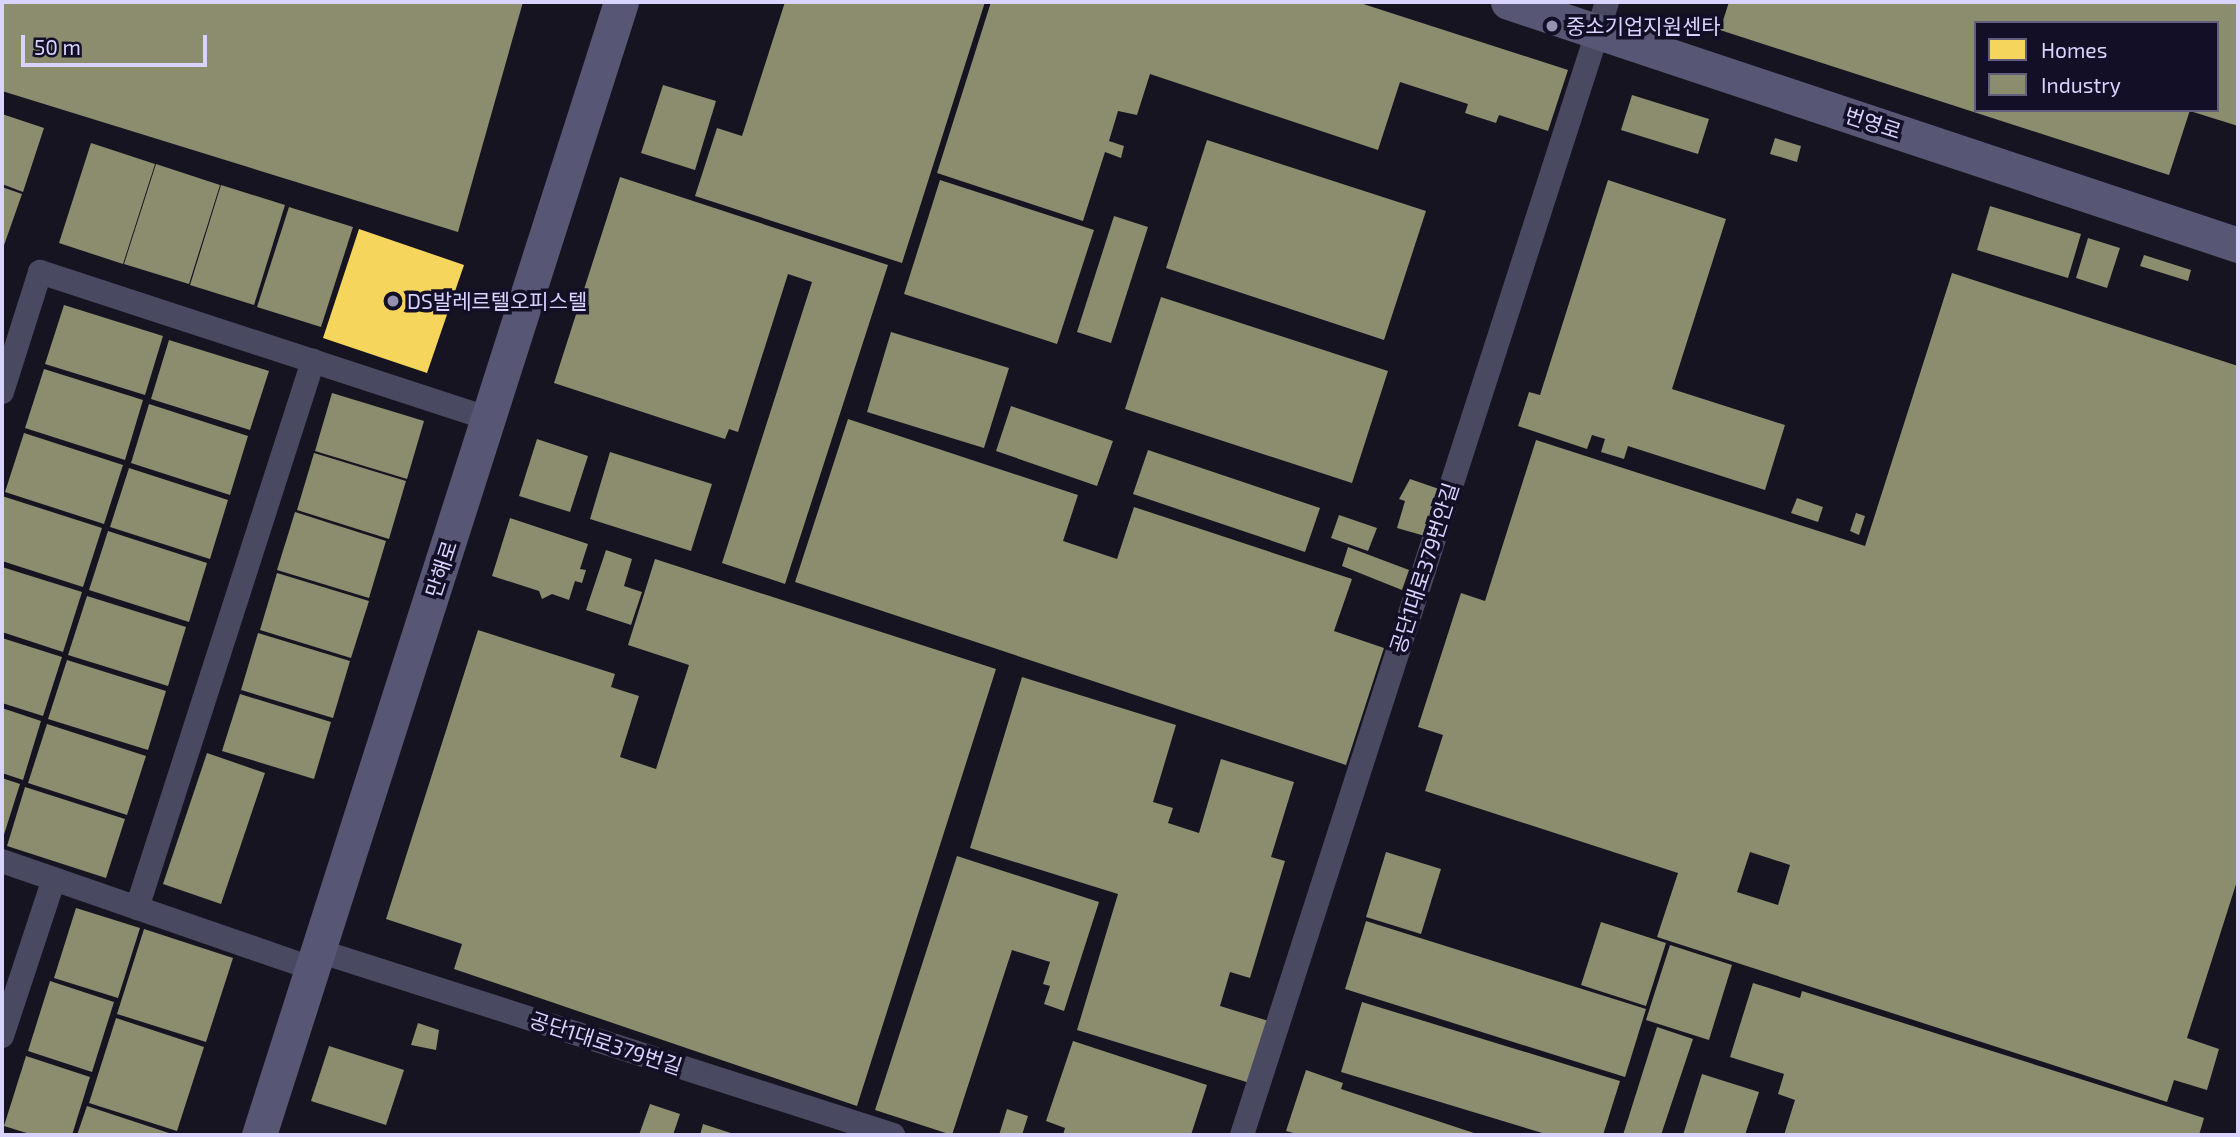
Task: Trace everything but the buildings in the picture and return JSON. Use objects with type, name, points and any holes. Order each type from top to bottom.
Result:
[{"type":"street","name":"만해로","points":[[259,1135],[621,2]]},
{"type":"street","name":"번영로","points":[[1508,2],[1602,16],[2238,244]]},
{"type":"street","name":"공단1대로379번안길","points":[[1242,1135],[1602,16]]},
{"type":"street","points":[[2,392],[40,272],[489,419]]},
{"type":"street","points":[[137,908],[313,361]]},
{"type":"street","name":"공단1대로379번길","points":[[2,861],[137,908],[893,1135]]},
{"type":"street","points":[[2,1036],[54,879]]},
{"type":"place","name":"중소기업지원센타","points":[[1552,26]]},
{"type":"place","name":"DS발레르텔오피스텔","points":[[393,301]]}]
